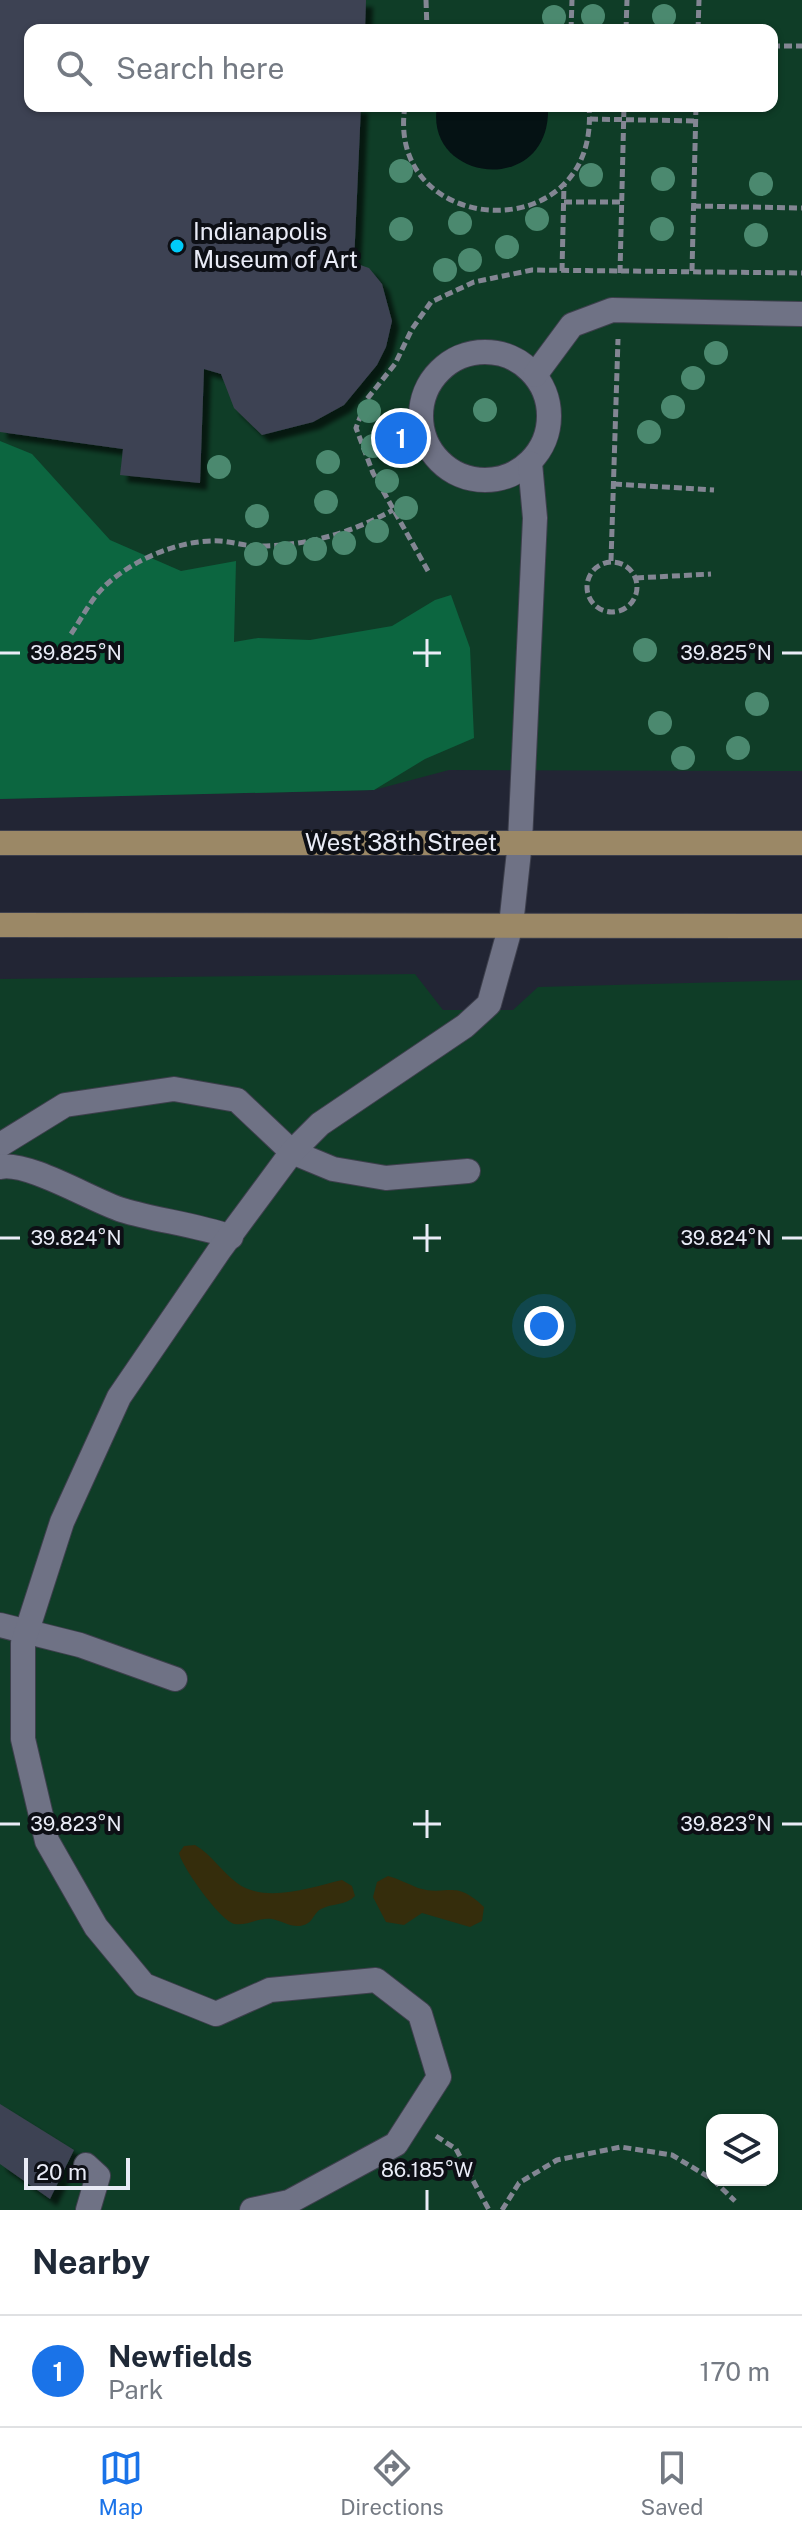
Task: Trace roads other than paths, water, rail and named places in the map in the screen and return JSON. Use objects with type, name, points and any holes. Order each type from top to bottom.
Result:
[{"type":"main road","name":"West 38th Street","points":[[0,843],[802,843]]},
{"type":"main road","points":[[0,925],[802,926]]},
{"type":"lane","points":[[535,375],[572,325],[612,310],[802,314]]},
{"type":"lane","points":[[475,352],[504,354],[519,360],[535,375],[547,395],[550,423],[543,445],[530,463],[509,477],[487,481],[459,476],[440,464],[427,446],[420,424],[421,402],[436,373],[454,359],[475,352]]},
{"type":"lane","points":[[252,2210],[289,2202],[396,2144],[439,2077],[420,2014],[376,1980],[270,1990],[216,2014],[144,1985],[96,1927],[47,1841],[12,1737],[23,1643],[62,1522],[119,1397],[292,1152],[320,1124],[465,1026],[489,1004],[511,925],[520,842],[535,518],[530,463]]},
{"type":"lane","points":[[0,1145],[65,1105],[174,1089],[237,1100],[272,1129],[292,1152],[333,1169],[386,1178],[468,1171]]},
{"type":"lane","points":[[0,1167],[42,1176],[122,1210],[192,1223],[231,1237]]},
{"type":"lane","points":[[0,1625],[27,1630],[175,1679]]},
{"type":"lane","points":[[86,2165],[98,2176],[88,2210]]},
{"type":"place","name":"Indianapolis Museum of Art","points":[[177,246]]},
{"type":"place","name":"Newfields","points":[[401,438]]}]
